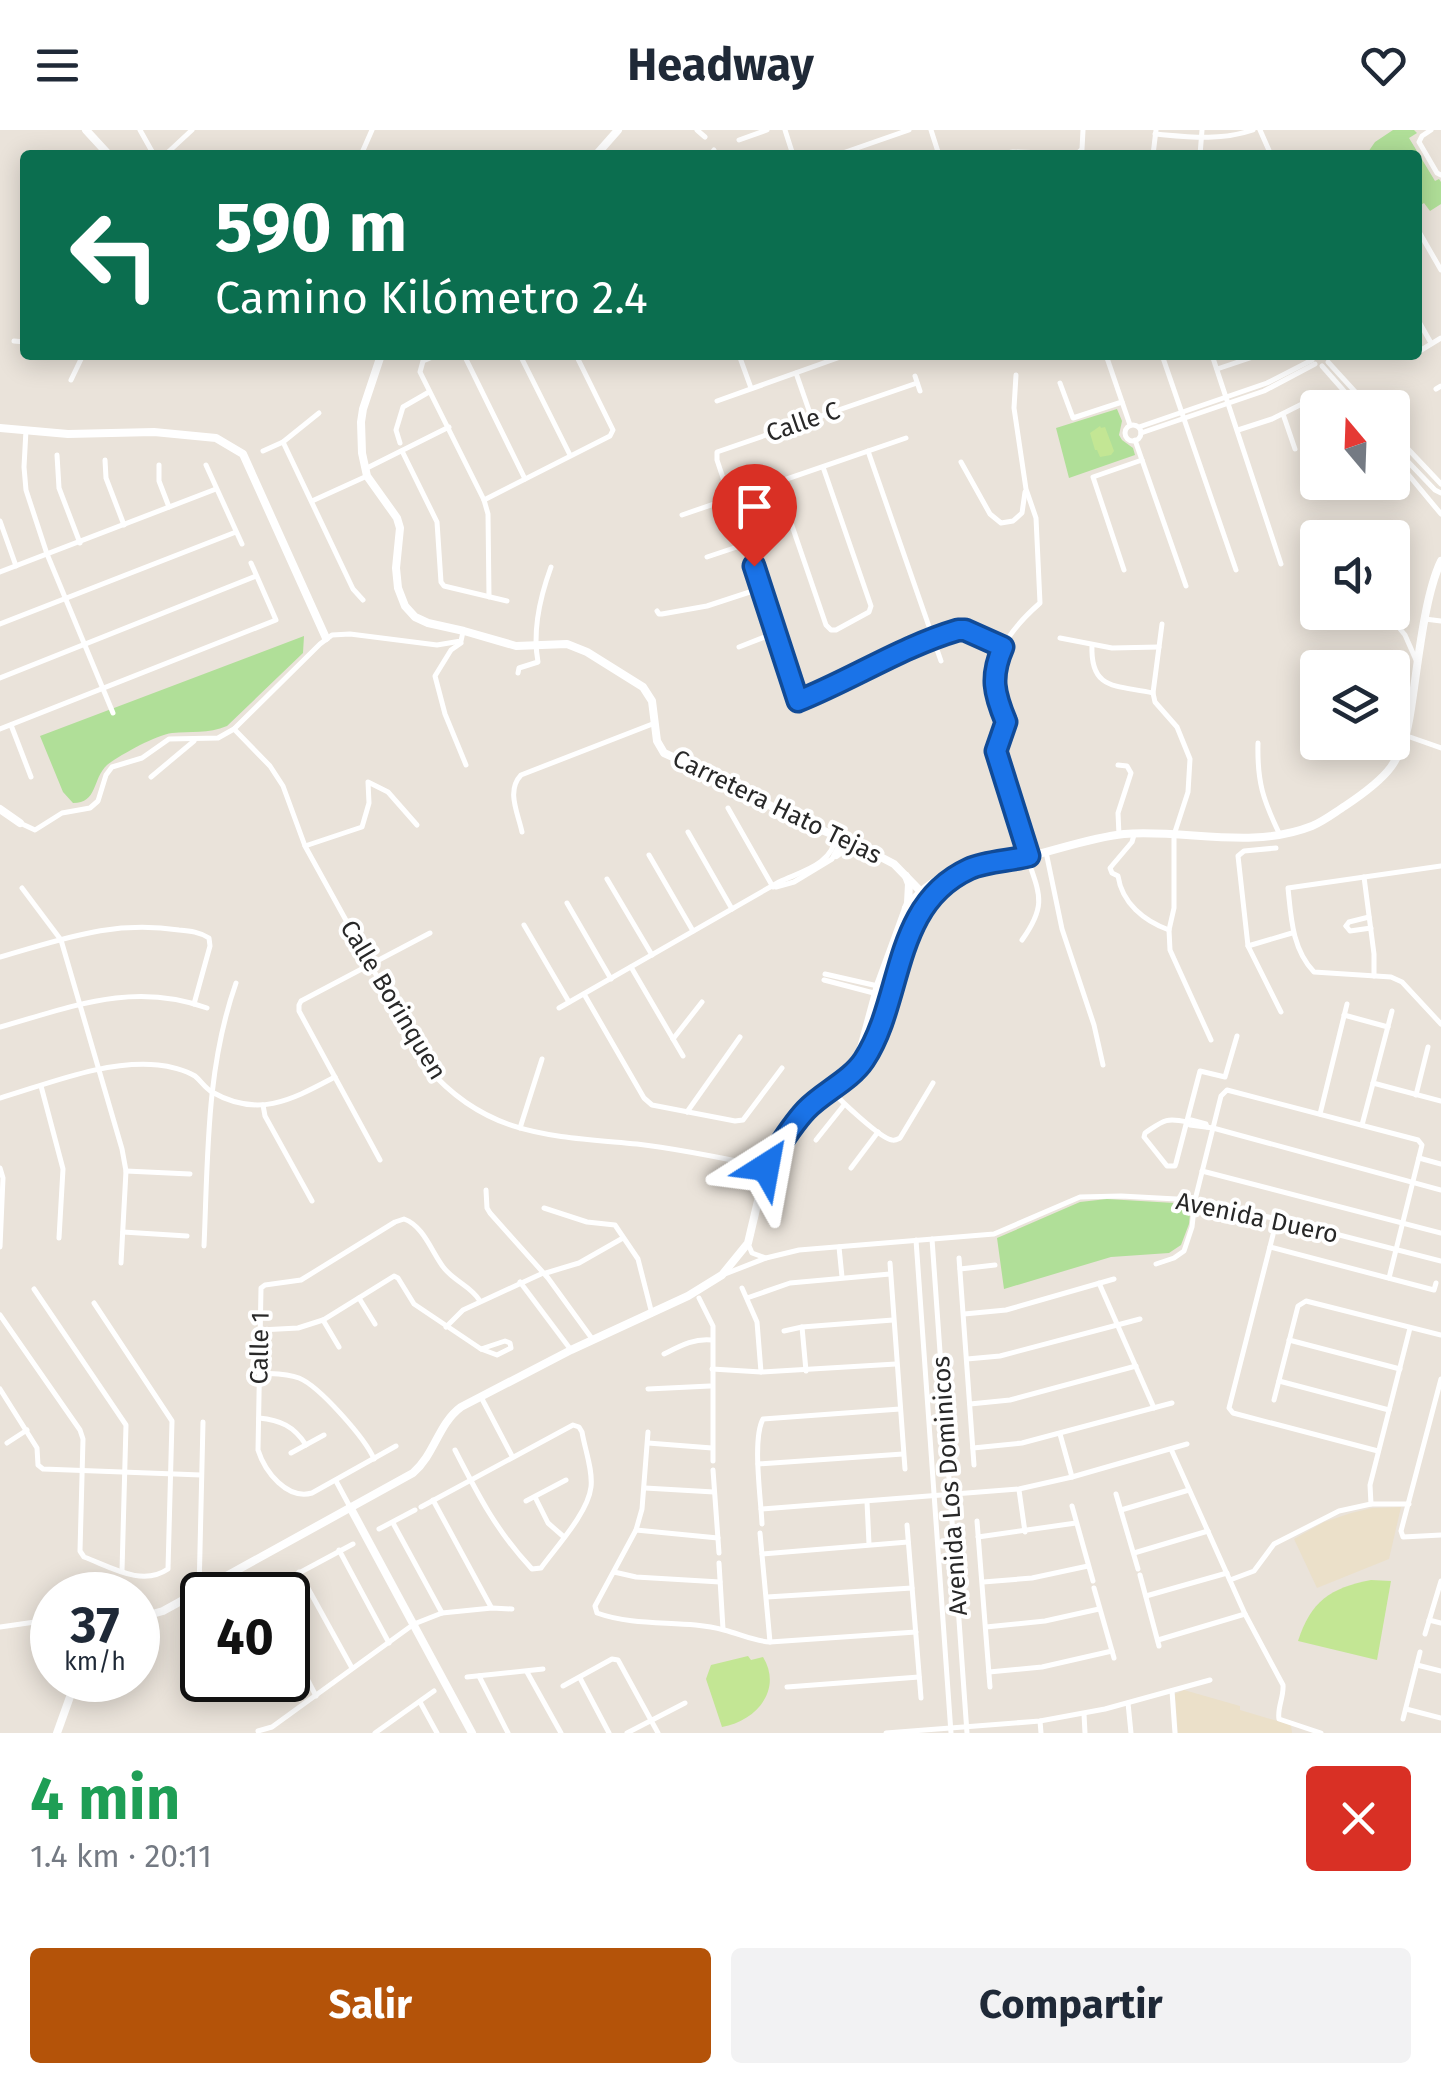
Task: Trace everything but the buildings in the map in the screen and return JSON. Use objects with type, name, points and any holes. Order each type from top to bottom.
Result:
[{"type":"street","points":[[86,130],[104,150]]},
{"type":"street","points":[[171,150],[192,130]]},
{"type":"street","points":[[601,150],[618,130]]},
{"type":"street","points":[[697,130],[705,137]]},
{"type":"street","points":[[738,140],[767,130]]},
{"type":"street","points":[[851,150],[909,130]]},
{"type":"street","points":[[1156,132],[1233,137],[1257,130]]},
{"type":"street","points":[[1430,131],[1419,142],[1441,175]]},
{"type":"street","points":[[1422,237],[1441,270]]},
{"type":"street","points":[[1422,327],[1431,344]]},
{"type":"street","points":[[1422,350],[1441,338]]},
{"type":"street","points":[[14,342],[20,342]]},
{"type":"street","points":[[71,380],[81,360]]},
{"type":"street","points":[[366,472],[360,422],[379,360]]},
{"type":"street","points":[[425,360],[420,372],[488,514],[489,596]]},
{"type":"street","points":[[466,360],[525,479]]},
{"type":"street","points":[[522,360],[570,456]]},
{"type":"street","points":[[484,500],[610,436],[613,430],[578,360]]},
{"type":"street","points":[[741,360],[751,388]]},
{"type":"street","points":[[716,401],[831,360]]},
{"type":"street","points":[[1108,360],[1130,425],[1140,430]]},
{"type":"street","points":[[1164,360],[1236,570]]},
{"type":"street","points":[[1214,360],[1282,564]]},
{"type":"street","points":[[1217,369],[1244,360]]},
{"type":"street","points":[[1186,586],[1135,440],[1140,430],[1228,400],[1320,360]]},
{"type":"street","points":[[1320,360],[1344,390]]},
{"type":"street","points":[[1320,360],[1351,390]]},
{"type":"street","points":[[796,372],[812,419]]},
{"type":"street","points":[[1016,374],[1014,408],[1026,489],[1036,518],[1040,603],[1023,618],[1003,647],[994,680],[1006,722],[996,751],[1040,907],[1036,921],[1022,940]]},
{"type":"street","name":"Calle C","points":[[920,391],[916,380],[717,452],[717,460],[799,704],[932,638]]},
{"type":"street","points":[[1060,383],[1073,418],[1122,402]]},
{"type":"street","points":[[429,392],[403,407],[396,430],[437,522],[441,582],[444,586],[507,601]]},
{"type":"street","points":[[1238,430],[1300,405]]},
{"type":"street","points":[[263,451],[283,442],[318,413]]},
{"type":"street","points":[[1283,414],[1296,449]]},
{"type":"street","points":[[1130,425],[1125,435],[1135,440]]},
{"type":"street","points":[[0,428],[68,434],[154,432],[216,438],[243,454],[326,638]]},
{"type":"street","points":[[312,502],[401,447],[449,428]]},
{"type":"street","points":[[26,430],[26,490],[47,554],[113,713]]},
{"type":"street","points":[[682,515],[906,438]]},
{"type":"street","points":[[283,442],[353,589],[363,600]]},
{"type":"street","points":[[868,451],[941,661]]},
{"type":"street","points":[[1410,451],[1441,484]]},
{"type":"street","points":[[57,455],[59,488],[80,543]]},
{"type":"street","points":[[104,460],[106,478],[124,525]]},
{"type":"street","points":[[1124,570],[1093,477],[1142,460]]},
{"type":"street","points":[[961,462],[990,514],[1001,524],[1022,513],[1026,489]]},
{"type":"street","points":[[1410,464],[1441,493]]},
{"type":"street","points":[[158,465],[159,481],[169,507]]},
{"type":"street","points":[[206,465],[242,544]]},
{"type":"street","points":[[777,482],[826,625],[836,630],[869,612],[871,606],[823,466]]},
{"type":"street","name":"Carretera Hato Tejas","points":[[366,472],[397,518],[398,588],[405,606],[416,617],[516,646],[567,644],[587,652],[643,687],[652,701],[658,741],[664,753],[741,788],[792,818],[858,845],[904,872],[929,900]]},
{"type":"street","points":[[1410,477],[1441,514]]},
{"type":"street","points":[[0,572],[216,488]]},
{"type":"street","points":[[0,521],[16,566]]},
{"type":"street","points":[[0,624],[236,532]]},
{"type":"street","points":[[710,547],[710,556],[746,544]]},
{"type":"street","points":[[1410,712],[1426,619],[1441,562]]},
{"type":"street","points":[[0,729],[276,620],[250,563]]},
{"type":"street","points":[[518,673],[519,668],[538,662],[534,644],[550,567]]},
{"type":"street","points":[[0,678],[256,576]]},
{"type":"street","points":[[657,611],[662,614],[718,603],[762,588]]},
{"type":"street","points":[[715,595],[718,603]]},
{"type":"street","points":[[1426,619],[1441,621]]},
{"type":"street","points":[[1162,624],[1155,702],[1177,727],[1190,758],[1188,792],[1174,836],[1170,950],[1210,1040]]},
{"type":"street","points":[[464,630],[460,644],[450,650],[435,676],[466,765]]},
{"type":"street","points":[[932,638],[965,630],[1003,647]]},
{"type":"street","points":[[1401,630],[1418,663]]},
{"type":"street","points":[[739,647],[775,633]]},
{"type":"street","points":[[0,808],[35,830],[62,812],[90,808],[98,801],[112,766],[142,758],[169,739],[218,738],[234,728],[332,635],[437,645],[461,641]]},
{"type":"street","points":[[1060,638],[1112,648],[1159,646]]},
{"type":"street","points":[[1092,646],[1094,672],[1103,682],[1153,692]]},
{"type":"street","points":[[522,832],[514,792],[521,775],[655,723]]},
{"type":"street","points":[[11,725],[31,776]]},
{"type":"street","name":"Calle Borinquen","points":[[234,728],[284,786],[304,846],[420,1055],[439,1081],[460,1100],[520,1128],[557,1138],[639,1144],[766,1167]]},
{"type":"street","points":[[1410,737],[1441,748]]},
{"type":"street","points":[[150,777],[196,739]]},
{"type":"street","points":[[1258,743],[1263,800],[1280,835]]},
{"type":"street","points":[[906,908],[944,874],[1118,835],[1256,839],[1314,826],[1356,799],[1394,760]]},
{"type":"street","points":[[1118,765],[1127,766],[1131,772],[1118,813],[1118,835]]},
{"type":"street","points":[[304,846],[362,827],[369,803],[368,782],[388,792],[417,825]]},
{"type":"street","points":[[728,808],[773,887]]},
{"type":"street","points":[[688,832],[732,909]]},
{"type":"street","points":[[1134,834],[1110,868],[1141,916],[1169,930]]},
{"type":"street","points":[[836,855],[839,837]]},
{"type":"street","points":[[559,1008],[796,873],[820,864],[839,837]]},
{"type":"street","points":[[773,887],[784,886],[844,849],[858,845]]},
{"type":"street","points":[[1276,848],[1244,851],[1238,856],[1248,946],[1281,1012]]},
{"type":"street","points":[[1046,852],[1062,930],[1094,1025],[1102,1066]]},
{"type":"street","points":[[649,855],[692,931]]},
{"type":"street","points":[[1441,866],[1288,888],[1292,932],[1308,967],[1314,972],[1391,977],[1402,982],[1441,1024]]},
{"type":"street","points":[[235,1572],[418,1469],[427,1460],[449,1418],[481,1396],[722,1276],[748,1243],[766,1167],[806,1110],[861,1065],[875,1042],[913,925],[929,900],[969,869]]},
{"type":"street","points":[[843,1080],[861,1048],[910,895],[904,872]]},
{"type":"street","points":[[1364,877],[1374,976]]},
{"type":"street","points":[[607,878],[652,955]]},
{"type":"street","points":[[22,888],[61,940],[122,1150],[126,1171],[121,1262]]},
{"type":"street","points":[[567,903],[611,979]]},
{"type":"street","points":[[1370,917],[1346,926],[1350,931],[1371,928]]},
{"type":"street","points":[[524,926],[569,1002]]},
{"type":"street","points":[[0,957],[106,928],[160,927],[202,933],[209,938],[210,946],[194,1004]]},
{"type":"street","points":[[1248,946],[1292,932]]},
{"type":"street","points":[[380,1160],[299,1005],[430,933]]},
{"type":"street","points":[[631,967],[683,1056]]},
{"type":"street","points":[[824,977],[890,993]]},
{"type":"street","points":[[204,1246],[210,1091],[225,1015],[236,983]]},
{"type":"street","points":[[584,994],[648,1102],[743,1120],[782,1068]]},
{"type":"street","points":[[0,1027],[112,997],[171,998],[207,1008]]},
{"type":"street","points":[[673,1039],[702,1002]]},
{"type":"street","points":[[1320,1114],[1348,1004]]},
{"type":"street","points":[[1433,1015],[1441,1009]]},
{"type":"street","points":[[1362,1125],[1392,1012]]},
{"type":"street","points":[[1344,1015],[1388,1026]]},
{"type":"street","points":[[1237,1036],[1226,1078],[1200,1071],[1187,1122],[1176,1163],[1168,1166],[1144,1137],[1169,1118],[1187,1122],[1191,1120],[1441,1190]]},
{"type":"street","points":[[686,1112],[740,1037]]},
{"type":"street","points":[[1416,1094],[1428,1047]]},
{"type":"street","points":[[520,1128],[542,1058]]},
{"type":"street","points":[[0,1098],[130,1063],[164,1065],[194,1076],[210,1091],[238,1102],[263,1105],[290,1101],[335,1077]]},
{"type":"street","points":[[831,1090],[844,1105],[890,1140],[900,1138],[932,1083]]},
{"type":"street","points":[[1373,1083],[1441,1101]]},
{"type":"street","points":[[40,1086],[63,1169],[59,1238]]},
{"type":"street","points":[[1156,1264],[1184,1250],[1192,1227],[1210,1128],[1221,1096],[1228,1090],[1418,1140],[1422,1145],[1389,1278]]},
{"type":"street","points":[[263,1105],[264,1116],[312,1201]]},
{"type":"street","points":[[816,1140],[844,1105]]},
{"type":"street","points":[[851,1168],[878,1132]]},
{"type":"street","points":[[1419,1158],[1441,1164]]},
{"type":"street","points":[[0,1168],[0,1247]]},
{"type":"street","points":[[126,1171],[190,1174]]},
{"type":"street","points":[[1202,1171],[1441,1233]]},
{"type":"street","points":[[486,1190],[490,1213],[548,1278],[593,1340]]},
{"type":"street","name":"Avenida Duero","points":[[722,1276],[798,1250],[994,1234],[1080,1198],[1121,1196],[1195,1200],[1441,1261]]},
{"type":"street","points":[[544,1208],[587,1222],[614,1224],[638,1259],[652,1314]]},
{"type":"street","points":[[1277,1218],[1229,1408],[1233,1413],[1378,1451]]},
{"type":"street","name":"Calle 1","points":[[396,1446],[305,1496],[284,1488],[260,1457],[261,1290],[264,1286],[301,1280],[400,1220],[413,1222],[446,1271],[480,1301]]},
{"type":"street","points":[[123,1232],[187,1236]]},
{"type":"street","points":[[446,1326],[455,1315],[480,1301],[520,1282],[579,1263],[623,1238]]},
{"type":"street","name":"Avenida Los Dominicos","points":[[932,1239],[967,1730]]},
{"type":"street","name":"Avenida Los Dominicos","points":[[916,1240],[951,1731]]},
{"type":"street","points":[[748,1243],[752,1253],[766,1258]]},
{"type":"street","points":[[839,1247],[842,1278]]},
{"type":"street","points":[[1270,1247],[1434,1290],[1436,1284]]},
{"type":"street","points":[[959,1258],[974,1465]]},
{"type":"street","points":[[890,1263],[904,1470]]},
{"type":"street","points":[[960,1269],[995,1265]]},
{"type":"street","points":[[748,1298],[790,1283],[890,1274]]},
{"type":"street","points":[[260,1330],[298,1328],[323,1320],[395,1276],[414,1304],[482,1349],[497,1355],[509,1350],[511,1344],[504,1340],[482,1349]]},
{"type":"street","points":[[964,1314],[1006,1310],[1114,1278]]},
{"type":"street","points":[[520,1282],[571,1350]]},
{"type":"street","points":[[1098,1283],[1154,1408]]},
{"type":"street","points":[[742,1288],[756,1322],[761,1372]]},
{"type":"street","points":[[34,1289],[126,1425],[122,1570]]},
{"type":"street","points":[[359,1298],[374,1324]]},
{"type":"street","points":[[1274,1400],[1298,1306],[1306,1301],[1441,1336]]},
{"type":"street","points":[[703,1302],[713,1326],[712,1461]]},
{"type":"street","points":[[0,1315],[80,1430],[80,1551],[84,1557],[140,1578],[153,1577],[168,1568],[172,1420],[94,1303]]},
{"type":"street","points":[[967,1359],[1000,1356],[1140,1318]]},
{"type":"street","points":[[323,1320],[339,1347]]},
{"type":"street","points":[[784,1332],[802,1326],[894,1320]]},
{"type":"street","points":[[802,1326],[806,1370]]},
{"type":"street","points":[[1371,1504],[1370,1484],[1410,1328]]},
{"type":"street","points":[[664,1354],[700,1338],[712,1340]]},
{"type":"street","points":[[1289,1340],[1400,1368]]},
{"type":"street","points":[[712,1369],[761,1372],[896,1364]]},
{"type":"street","points":[[970,1404],[1010,1400],[1136,1366]]},
{"type":"street","points":[[259,1373],[284,1374],[310,1384],[364,1442],[374,1459]]},
{"type":"street","points":[[1441,1379],[1401,1531],[1403,1536],[1441,1535]]},
{"type":"street","points":[[1278,1381],[1389,1410]]},
{"type":"street","points":[[648,1389],[712,1386]]},
{"type":"street","points":[[0,1389],[38,1448],[38,1465],[43,1470],[201,1474]]},
{"type":"street","points":[[481,1396],[512,1456]]},
{"type":"street","points":[[973,1448],[1022,1443],[1172,1404]]},
{"type":"street","points":[[762,1524],[758,1464],[763,1419],[900,1409]]},
{"type":"street","points":[[258,1418],[287,1424],[306,1445]]},
{"type":"street","points":[[199,1572],[203,1422]]},
{"type":"street","points":[[379,1528],[471,1480],[570,1425],[576,1425],[581,1429],[591,1490],[585,1506],[541,1568],[532,1569],[508,1543],[471,1480],[455,1450]]},
{"type":"street","points":[[8,1443],[27,1430]]},
{"type":"street","points":[[648,1432],[642,1509],[636,1530],[595,1606],[597,1613],[615,1619],[723,1629],[753,1641],[916,1632]]},
{"type":"street","points":[[1060,1434],[1072,1478]]},
{"type":"street","points":[[292,1453],[324,1435]]},
{"type":"street","points":[[648,1443],[712,1448]]},
{"type":"street","points":[[761,1509],[1019,1489],[1072,1478],[1187,1444]]},
{"type":"street","points":[[1171,1449],[1245,1614],[1283,1685],[1279,1719],[1322,1733]]},
{"type":"street","points":[[758,1464],[903,1454]]},
{"type":"street","points":[[713,1470],[719,1553]]},
{"type":"street","points":[[526,1501],[566,1480]]},
{"type":"street","points":[[336,1481],[472,1733]]},
{"type":"street","points":[[644,1488],[714,1492]]},
{"type":"street","points":[[1019,1489],[1025,1532]]},
{"type":"street","points":[[1121,1510],[1189,1490]]},
{"type":"street","points":[[1116,1494],[1158,1643],[1245,1614]]},
{"type":"street","points":[[534,1497],[548,1523],[564,1537]]},
{"type":"street","points":[[432,1500],[492,1608]]},
{"type":"street","points":[[867,1501],[869,1544]]},
{"type":"street","points":[[1146,1596],[1254,1572],[1274,1544],[1339,1511],[1371,1504],[1409,1504]]},
{"type":"street","points":[[989,1672],[1113,1654],[1072,1506]]},
{"type":"street","points":[[977,1521],[990,1687]]},
{"type":"street","points":[[393,1522],[442,1613]]},
{"type":"street","points":[[978,1537],[1076,1523]]},
{"type":"street","points":[[908,1526],[921,1698]]},
{"type":"street","points":[[636,1530],[718,1538]]},
{"type":"street","points":[[760,1532],[770,1642]]},
{"type":"street","points":[[1133,1553],[1208,1532]]},
{"type":"street","points":[[762,1554],[908,1542]]},
{"type":"street","points":[[300,1572],[353,1544]]},
{"type":"street","points":[[338,1550],[389,1642]]},
{"type":"street","points":[[719,1562],[723,1629]]},
{"type":"street","points":[[983,1582],[1032,1578],[1088,1566]]},
{"type":"street","points":[[614,1572],[720,1582]]},
{"type":"street","points":[[1425,1634],[1441,1580]]},
{"type":"street","points":[[767,1597],[912,1588]]},
{"type":"street","points":[[310,1590],[352,1668]]},
{"type":"street","points":[[986,1628],[1046,1621],[1100,1608]]},
{"type":"street","points":[[258,1731],[272,1727],[414,1624],[442,1613],[512,1609]]},
{"type":"street","points":[[1429,1620],[1441,1623]]},
{"type":"street","points":[[0,1627],[30,1623]]},
{"type":"street","points":[[1402,1719],[1420,1652]]},
{"type":"street","points":[[563,1686],[612,1659],[618,1660],[658,1733]]},
{"type":"street","points":[[1417,1664],[1441,1671]]},
{"type":"street","points":[[467,1678],[542,1668]]},
{"type":"street","points":[[527,1672],[560,1733]]},
{"type":"street","points":[[479,1676],[508,1733]]},
{"type":"street","points":[[579,1677],[610,1733]]},
{"type":"street","points":[[787,1686],[919,1677]]},
{"type":"street","points":[[886,1733],[967,1730],[1084,1714],[1210,1680]]},
{"type":"street","points":[[310,1686],[316,1696]]},
{"type":"street","points":[[1172,1691],[1175,1733]]},
{"type":"street","points":[[375,1733],[385,1730],[434,1692]]},
{"type":"street","points":[[57,1733],[68,1702]]},
{"type":"street","points":[[420,1702],[437,1733]]},
{"type":"street","points":[[1128,1703],[1131,1733]]},
{"type":"street","points":[[627,1733],[685,1704]]},
{"type":"street","points":[[1406,1709],[1441,1718]]},
{"type":"street","points":[[1084,1714],[1086,1733]]},
{"type":"street","points":[[1040,1721],[1041,1733]]},
{"type":"shaded area","points":[[1401,1507],[1389,1559],[1317,1588],[1294,1539],[1324,1522],[1351,1513]]},
{"type":"shaded area","points":[[1184,1690],[1291,1725],[1292,1733],[1178,1733],[1175,1694]]},
{"type":"green space","points":[[1393,130],[1417,133],[1409,138],[1416,150],[1369,150]]},
{"type":"green space","points":[[1422,160],[1435,181],[1441,182],[1441,204],[1430,211],[1424,203]]},
{"type":"green space","points":[[1117,409],[1122,421],[1119,435],[1135,455],[1069,478],[1056,428]]},
{"type":"green space","points":[[1105,427],[1114,451],[1111,455],[1100,457],[1095,450],[1090,433]]},
{"type":"green space","points":[[304,636],[303,653],[227,726],[172,733],[138,746],[107,765],[91,795],[81,802],[73,803],[63,792],[40,736]]},
{"type":"green space","points":[[1107,1199],[1191,1204],[1181,1245],[1169,1253],[1111,1257],[1004,1289],[997,1238],[1080,1202]]},
{"type":"green space","points":[[1371,1580],[1391,1581],[1377,1660],[1298,1641],[1309,1616],[1324,1598],[1344,1587]]},
{"type":"green space","points":[[748,1656],[751,1660],[763,1657],[770,1681],[768,1692],[746,1718],[722,1727],[706,1679],[711,1665]]},
{"type":"route","points":[[754,566],[798,701],[832,688],[904,649],[958,630],[1003,647],[994,680],[1006,722],[996,751],[1029,856],[969,869],[924,905],[902,954],[875,1042],[853,1073],[806,1110],[766,1167]]}]
